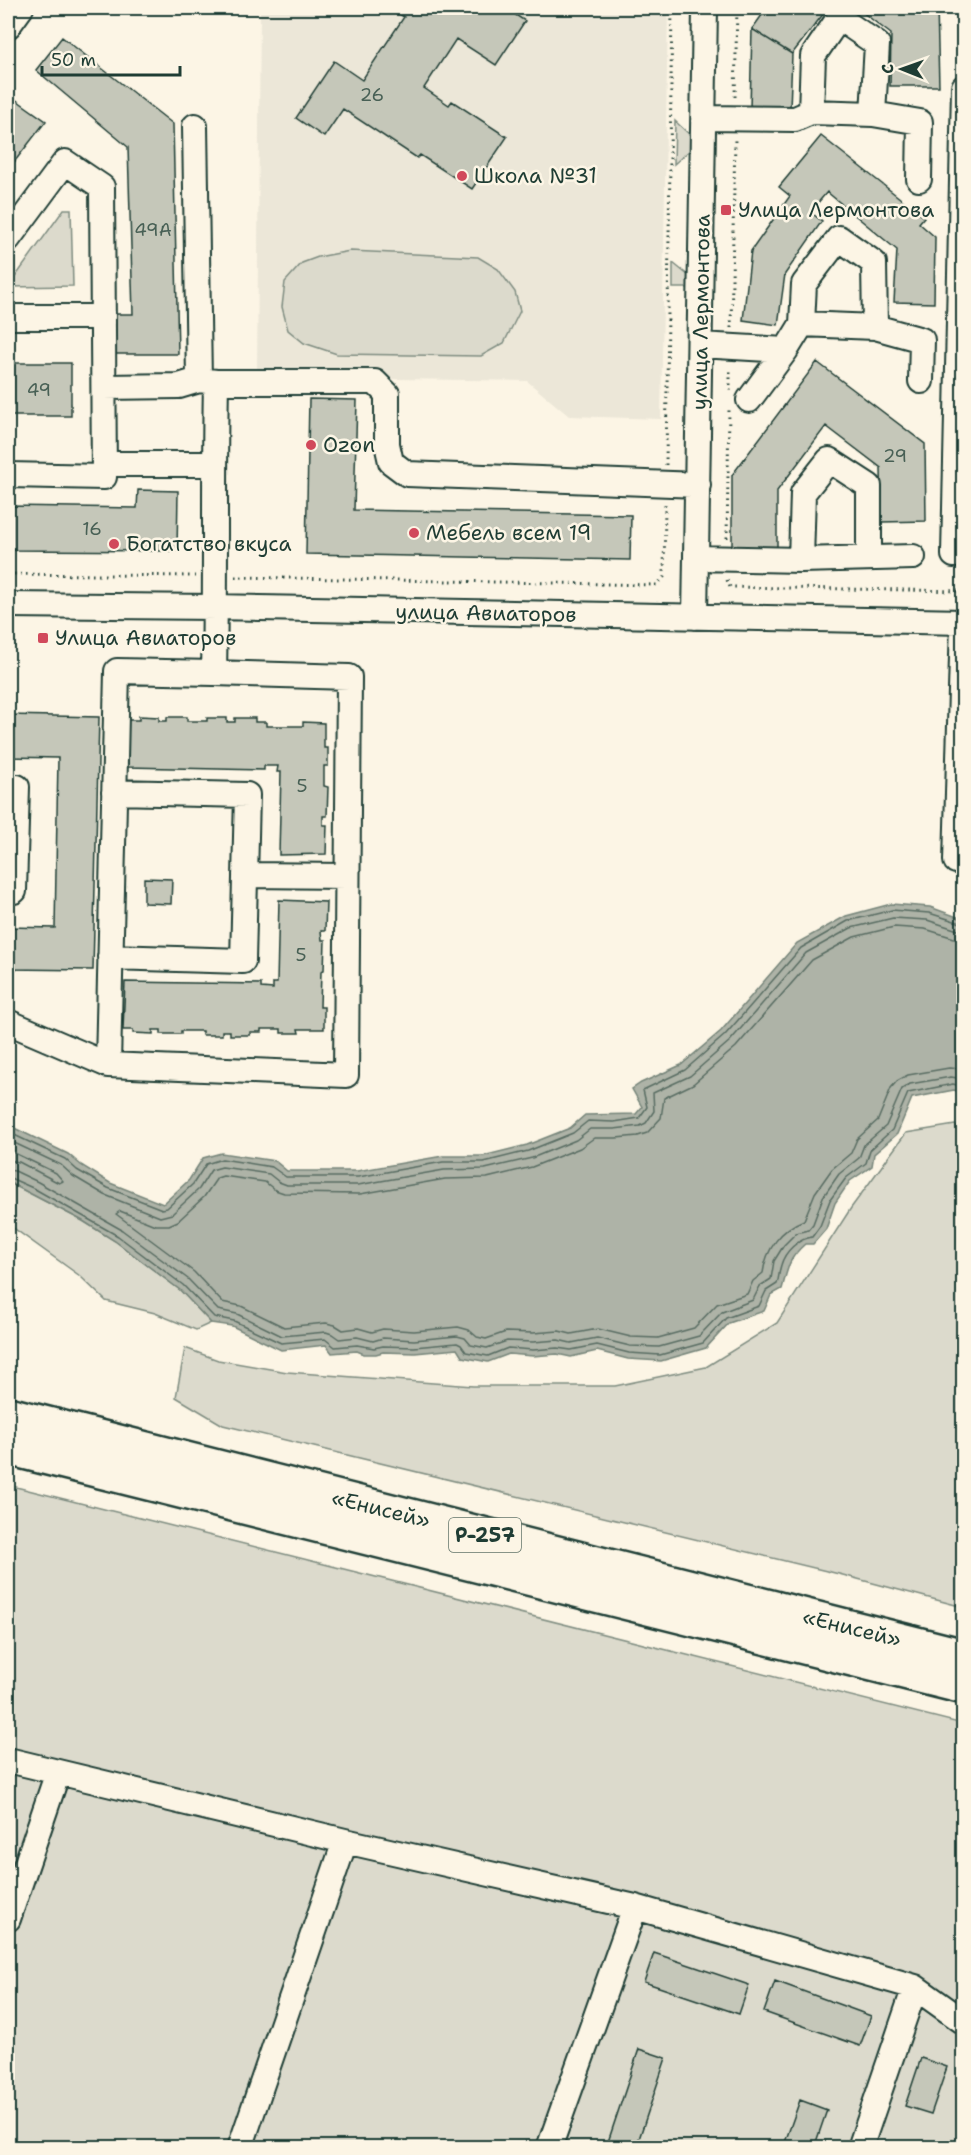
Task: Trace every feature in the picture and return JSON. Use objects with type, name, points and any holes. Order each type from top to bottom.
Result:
[{"type":"highway","name":"«Енисей»","points":[[8,1414],[963,1656]]},
{"type":"highway","name":"«Енисей»","points":[[8,1448],[963,1688]]},
{"type":"street","points":[[8,26],[21,8]]},
{"type":"street","name":"улица Лермонтова","points":[[695,617],[705,8]]},
{"type":"street","points":[[812,112],[813,56],[839,18],[877,44],[873,114]]},
{"type":"street","points":[[954,555],[961,302],[963,87]]},
{"type":"street","points":[[704,118],[795,119],[812,112],[873,114],[920,122],[919,179]]},
{"type":"street","points":[[195,126],[207,381],[214,464],[216,577],[214,673]]},
{"type":"street","points":[[8,239],[65,162],[102,187],[104,477],[8,476]]},
{"type":"street","points":[[736,400],[786,350],[802,324],[804,284],[839,238],[874,263],[874,327]]},
{"type":"street","points":[[8,317],[103,317]]},
{"type":"street","points":[[802,324],[874,327],[922,340],[921,381]]},
{"type":"street","points":[[700,345],[786,350]]},
{"type":"street","points":[[104,387],[178,386],[207,381],[375,382],[387,394],[387,444],[391,462],[407,474],[698,485]]},
{"type":"street","points":[[801,560],[803,494],[828,460],[869,486],[869,557]]},
{"type":"street","points":[[105,464],[214,464]]},
{"type":"street","points":[[697,558],[801,560],[913,556]]},
{"type":"street","name":"улица Авиаторов","points":[[8,605],[963,622]]},
{"type":"street","points":[[963,622],[963,684],[956,861],[963,863]]},
{"type":"street","points":[[8,1022],[108,1065],[346,1075],[349,676],[117,671],[108,1065]]},
{"type":"street","points":[[8,787],[17,787],[14,891],[8,891]]},
{"type":"street","points":[[110,957],[243,961],[247,795],[114,792]]},
{"type":"street","points":[[245,875],[347,876]]},
{"type":"street","points":[[8,1760],[345,1841],[635,1907],[915,1988],[963,2022]]},
{"type":"street","points":[[8,1919],[58,1772]]},
{"type":"street","points":[[240,2148],[345,1841]]},
{"type":"street","points":[[549,2148],[635,1907]]},
{"type":"street","points":[[860,2148],[915,1988]]},
{"type":"path","points":[[8,574],[657,585],[664,577],[672,8]]},
{"type":"path","points":[[737,8],[730,347],[736,400],[727,583],[730,587],[963,591]]},
{"type":"shaded area","name":"Школа №31","points":[[260,8],[668,8],[661,419],[569,416],[527,381],[257,377]]},
{"type":"shaded area","points":[[675,121],[691,136],[690,150],[674,164]]},
{"type":"shaded area","points":[[64,209],[71,209],[73,286],[8,287]]},
{"type":"shaded area","points":[[350,251],[478,257],[498,269],[515,292],[520,311],[504,343],[481,356],[337,354],[304,343],[288,330],[282,307],[285,282],[302,263],[318,257]]},
{"type":"shaded area","points":[[673,263],[689,276],[688,288],[673,288]]},
{"type":"shaded area","points":[[955,1125],[964,1130],[963,1607],[839,1574],[223,1425],[176,1397],[185,1348],[218,1360],[287,1372],[473,1386],[615,1386],[706,1367],[777,1323],[851,1208],[906,1133]]},
{"type":"shaded area","points":[[8,1182],[83,1221],[115,1241],[180,1290],[211,1323],[196,1330],[155,1313],[106,1301],[80,1276],[8,1224]]},
{"type":"shaded area","points":[[8,1485],[963,1724],[963,2147],[8,2147]]},
{"type":"water","points":[[891,904],[930,907],[963,919],[963,1093],[954,1090],[912,1098],[897,1134],[874,1154],[872,1166],[850,1181],[835,1203],[826,1229],[813,1244],[805,1244],[795,1254],[789,1264],[782,1289],[771,1295],[764,1311],[729,1323],[706,1348],[661,1361],[628,1359],[597,1351],[571,1357],[557,1354],[533,1356],[509,1354],[488,1362],[462,1357],[457,1349],[364,1354],[357,1351],[332,1353],[326,1345],[281,1350],[232,1326],[211,1323],[180,1290],[115,1241],[83,1221],[8,1182],[8,1125],[68,1154],[110,1183],[163,1204],[189,1180],[203,1158],[221,1153],[275,1161],[287,1171],[357,1171],[443,1156],[483,1156],[527,1145],[570,1128],[585,1115],[636,1114],[642,1107],[632,1089],[681,1065],[721,1031],[797,943],[846,916]]},
{"type":"building","points":[[390,8],[505,8],[525,21],[496,65],[456,39],[424,88],[449,105],[452,101],[507,137],[472,189],[420,155],[417,158],[343,109],[324,137],[296,118],[334,61],[362,80],[404,17]]},
{"type":"building","points":[[767,8],[828,8],[792,54],[752,29]]},
{"type":"building","points":[[857,8],[937,8],[939,86],[890,86],[891,34]]},
{"type":"building","points":[[752,29],[792,54],[790,109],[750,109]]},
{"type":"building","points":[[62,37],[173,124],[178,354],[116,354],[116,314],[133,314],[128,147],[36,70]]},
{"type":"building","points":[[15,99],[46,121],[8,170],[8,108]]},
{"type":"building","points":[[821,136],[924,217],[919,223],[935,237],[934,303],[894,302],[897,250],[827,192],[810,212],[822,221],[785,274],[778,325],[743,320],[751,251],[790,196],[779,187]]},
{"type":"building","points":[[817,362],[925,444],[926,521],[882,522],[881,468],[826,426],[777,491],[777,547],[732,548],[732,475]]},
{"type":"building","points":[[8,363],[71,363],[71,416],[8,416]]},
{"type":"building","points":[[309,399],[357,400],[354,510],[631,515],[630,560],[306,554]]},
{"type":"building","points":[[138,490],[178,491],[177,551],[8,550],[8,506],[137,508]]},
{"type":"building","points":[[8,715],[99,717],[93,970],[8,969],[8,927],[55,928],[58,758],[8,757]]},
{"type":"building","points":[[139,716],[159,717],[159,721],[167,721],[167,717],[187,717],[187,721],[227,718],[227,722],[235,722],[235,718],[255,718],[255,722],[266,722],[266,726],[303,726],[303,722],[324,723],[324,748],[328,748],[328,766],[324,766],[324,786],[328,787],[327,816],[323,816],[323,825],[327,825],[326,854],[279,855],[281,772],[277,772],[278,766],[264,766],[264,770],[128,767],[128,720],[139,720]]},
{"type":"building","points":[[144,878],[172,879],[171,904],[144,903]]},
{"type":"building","points":[[279,900],[326,902],[325,931],[321,931],[322,940],[325,940],[320,1007],[324,1007],[324,1029],[298,1029],[299,1033],[281,1033],[281,1029],[261,1029],[261,1032],[250,1032],[250,1035],[230,1035],[230,1031],[222,1031],[222,1035],[202,1035],[202,1031],[161,1034],[161,1030],[153,1030],[153,1034],[123,1030],[125,982],[261,984],[261,988],[273,989],[273,983],[277,983]]},
{"type":"building","points":[[654,1953],[749,1985],[739,2014],[644,1982]]},
{"type":"building","points":[[775,1981],[871,2016],[860,2046],[764,2012]]},
{"type":"building","points":[[639,2049],[666,2058],[636,2148],[606,2148]]},
{"type":"building","points":[[921,2058],[947,2067],[931,2114],[905,2106]]},
{"type":"building","points":[[800,2100],[827,2110],[814,2148],[783,2148]]},
{"type":"place","name":"Школа №31","points":[[462,176]]},
{"type":"place","name":"Улица Лермонтова","points":[[726,210]]},
{"type":"place","name":"Ozon","points":[[311,445]]},
{"type":"place","name":"Мебель всем 19","points":[[414,533]]},
{"type":"place","name":"Богатство вкуса","points":[[114,544]]},
{"type":"place","name":"Улица Авиаторов","points":[[43,638]]}]
